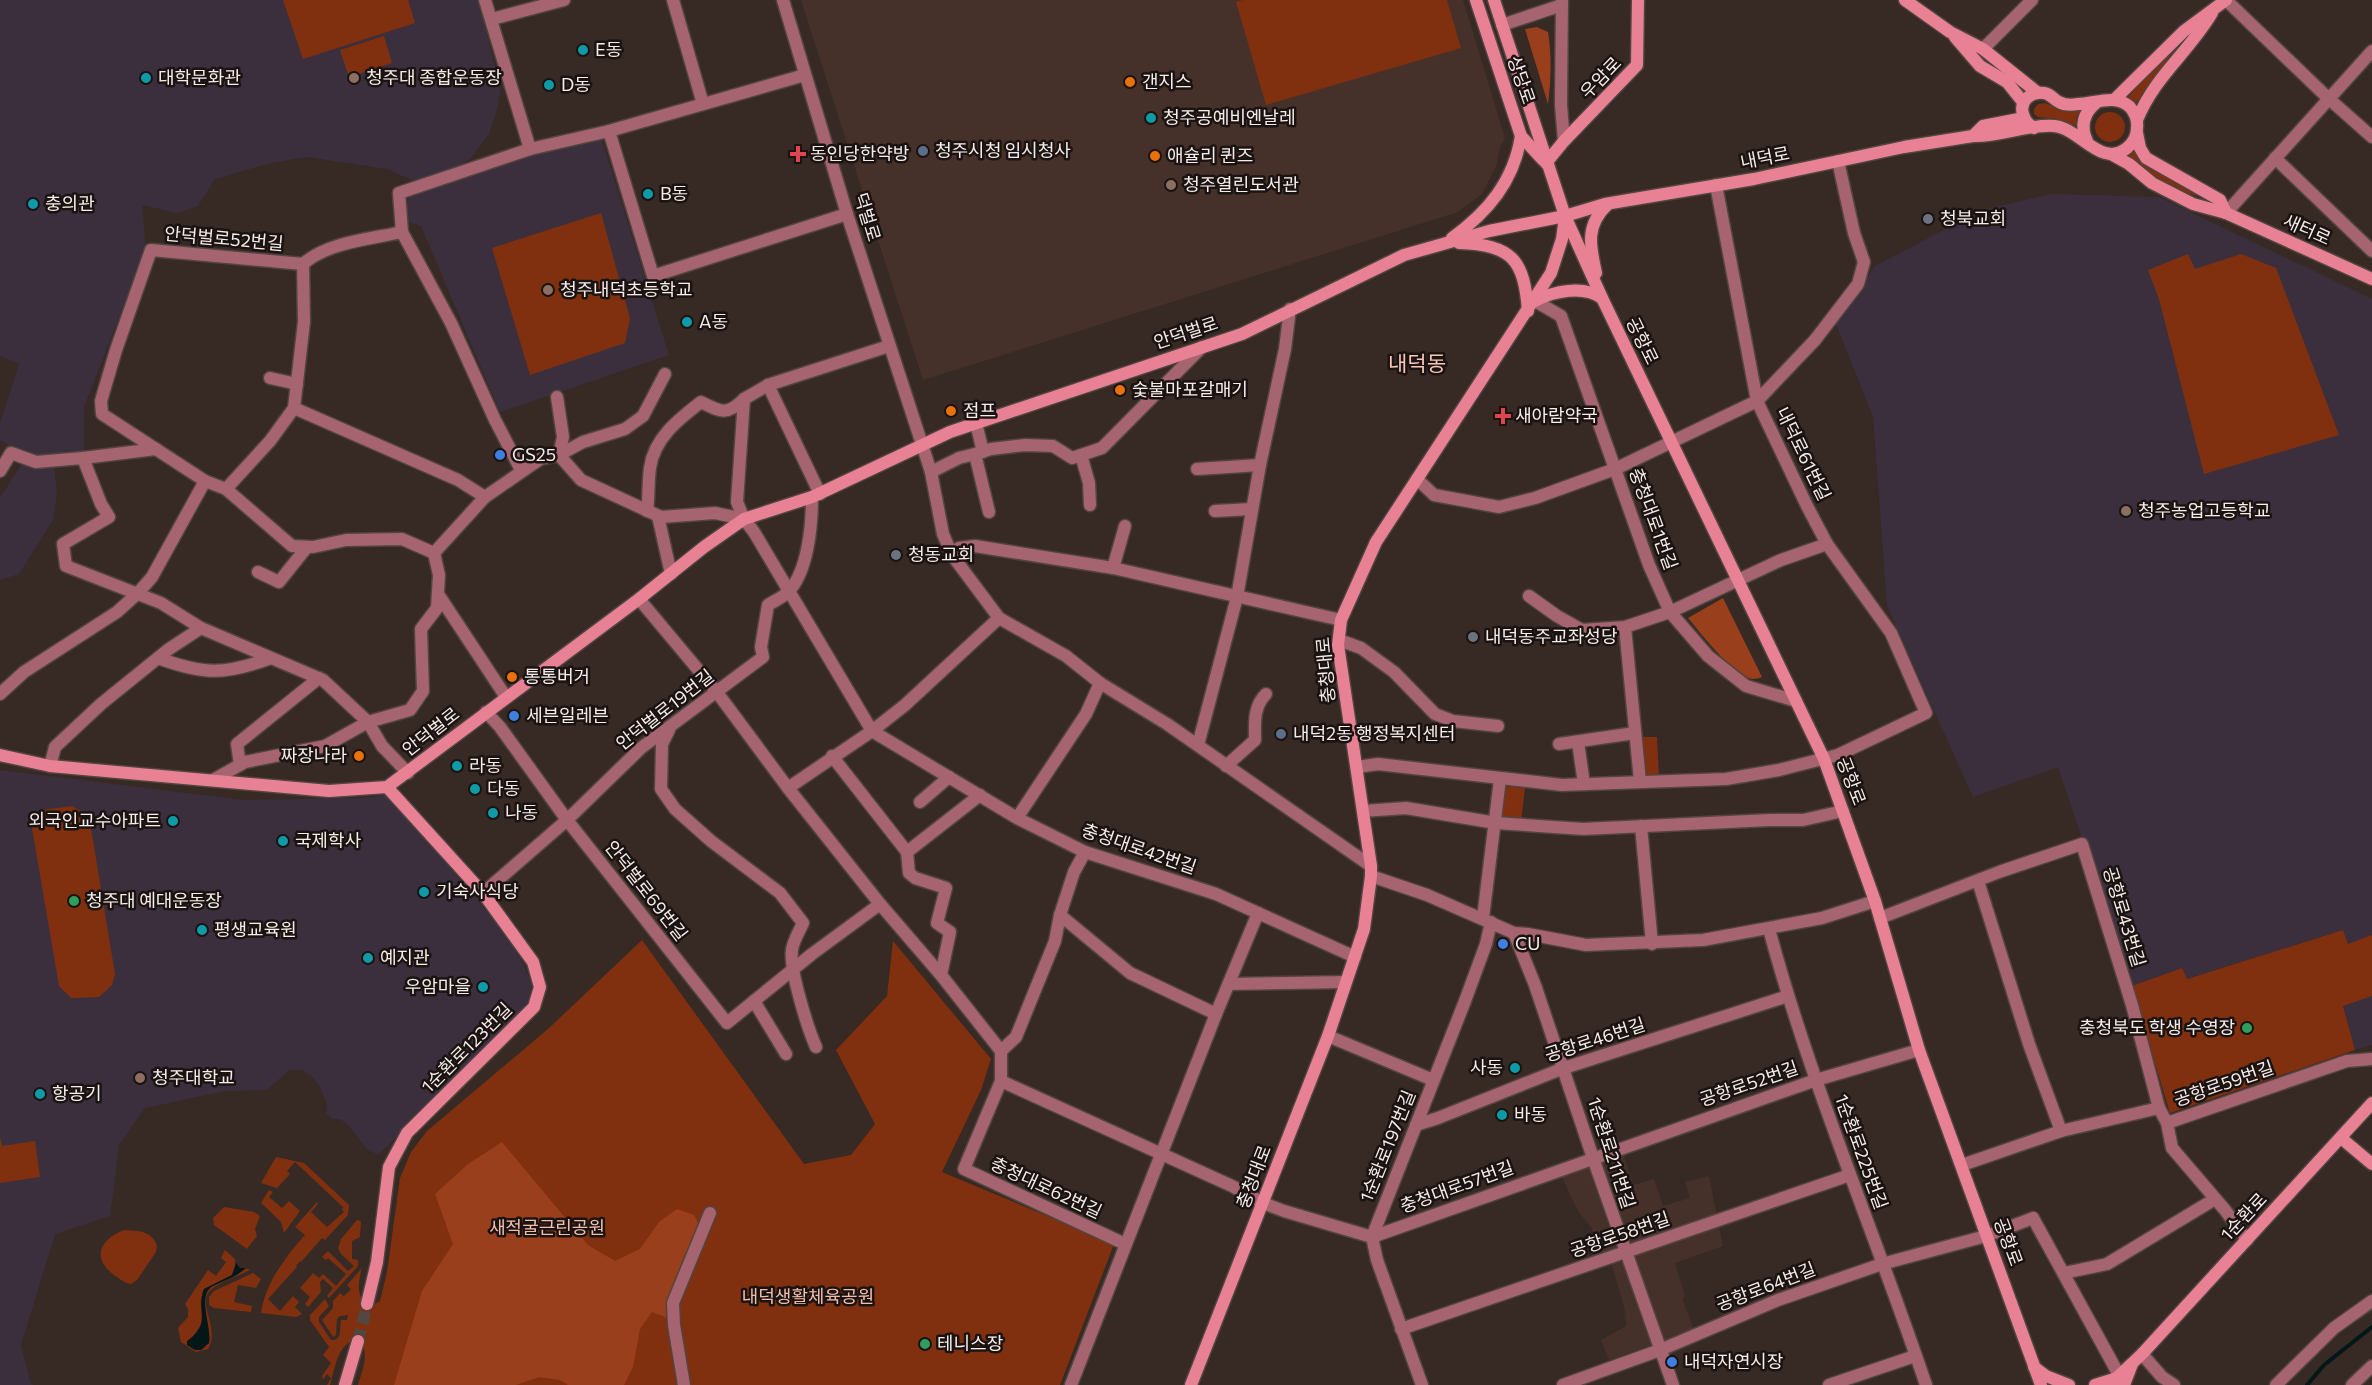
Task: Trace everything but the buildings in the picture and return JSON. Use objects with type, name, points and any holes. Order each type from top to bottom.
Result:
[{"type":"street","points":[[485,0],[530,149]]},
{"type":"street","points":[[492,19],[536,3],[564,0]]},
{"type":"street","points":[[673,0],[703,104]]},
{"type":"street","name":"덕벌로","points":[[783,0],[847,214],[930,472],[944,534],[952,555],[999,618]]},
{"type":"street","name":"상당로","points":[[1476,0],[1521,136],[1546,163]]},
{"type":"street","name":"상당로","points":[[1494,0],[1565,216]]},
{"type":"street","name":"우암로","points":[[1546,163],[1563,141],[1637,65],[1638,0]]},
{"type":"street","points":[[1905,0],[1950,32],[1983,49],[2038,93]]},
{"type":"street","points":[[1983,49],[2032,0]]},
{"type":"street","points":[[2115,99],[2184,31],[2226,0],[2372,137]]},
{"type":"street","points":[[1502,25],[1562,2],[1563,141]]},
{"type":"street","points":[[2111,154],[2128,148],[2145,100],[2162,75],[2201,32],[2214,10]]},
{"type":"street","points":[[1950,32],[1980,66],[2007,82],[2023,102]]},
{"type":"street","points":[[2226,213],[2372,51]]},
{"type":"street","points":[[521,470],[495,420],[451,323],[402,232],[399,193],[530,149],[609,131],[805,75]]},
{"type":"street","points":[[2034,128],[2024,118],[2022,110],[2023,102],[2028,96],[2046,93],[2062,104],[2115,99],[2131,108],[2140,148],[2146,158],[2220,200],[2226,213]]},
{"type":"street","points":[[2087,141],[2083,124],[2085,115],[2097,102]]},
{"type":"street","points":[[1972,136],[1983,126],[2024,118]]},
{"type":"street","points":[[1972,136],[2055,126],[2066,128],[2102,153],[2111,154],[2129,164],[2152,183],[2193,204],[2226,213]]},
{"type":"street","points":[[609,131],[653,276],[847,214]]},
{"type":"street","points":[[1446,243],[1482,215],[1496,199],[1510,174],[1521,136]]},
{"type":"street","name":"내덕로","points":[[1565,216],[1609,203],[1972,136]]},
{"type":"street","points":[[2275,158],[2372,251]]},
{"type":"street","points":[[1417,479],[1434,495],[1499,507],[1535,498],[1615,469],[1757,401],[1815,340],[1858,284],[1864,262],[1854,233],[1838,161]]},
{"type":"street","name":"내덕로61번길","points":[[1716,185],[1757,401],[1827,544],[1891,633],[1926,713],[1838,755],[1824,759]]},
{"type":"street","points":[[1602,298],[1591,234],[1594,221],[1609,203]]},
{"type":"street","name":"새터로","points":[[2226,213],[2372,279]]},
{"type":"street","name":"안덕벌로","points":[[387,787],[744,519],[816,496],[920,444],[976,423],[1242,334],[1404,255],[1489,231],[1565,216]]},
{"type":"street","name":"공항로","points":[[1565,216],[1736,580],[1824,759],[1875,901],[1919,1050],[2041,1385]]},
{"type":"street","name":"충청대로","points":[[1191,1385],[1328,1036],[1364,929],[1371,871],[1341,672],[1338,640],[1341,620],[1376,542],[1531,306],[1555,262],[1564,230],[1565,216]]},
{"type":"street","name":"안덕벌로52번길","points":[[307,547],[292,546],[226,489],[205,481],[102,414],[100,401],[151,250],[303,264],[312,256],[326,250],[402,232]]},
{"type":"street","points":[[1446,243],[1494,246],[1508,255],[1522,274],[1531,306],[1561,292],[1579,290],[1595,293],[1602,298]]},
{"type":"street","points":[[226,489],[270,441],[294,408],[304,322],[303,264]]},
{"type":"street","name":"충청대로1번길","points":[[1531,306],[1561,316],[1649,565],[1670,612],[1708,656],[1746,686],[1796,701]]},
{"type":"street","points":[[1198,745],[1236,597],[1260,465],[1285,349],[1290,309]]},
{"type":"street","points":[[671,574],[652,514],[650,467],[663,436],[676,421],[701,402],[719,411],[734,410],[744,399],[768,385],[889,346]]},
{"type":"street","points":[[930,472],[959,458],[1025,446],[1053,446],[1072,458],[1102,448],[1203,346]]},
{"type":"street","points":[[434,553],[484,497],[521,470],[540,459],[559,455],[583,442],[625,429],[644,416],[665,374]]},
{"type":"street","points":[[270,378],[297,384]]},
{"type":"street","points":[[768,385],[816,496]]},
{"type":"street","points":[[557,397],[563,437],[559,455]]},
{"type":"street","points":[[744,399],[738,502],[744,519],[754,532],[872,731]]},
{"type":"street","points":[[294,408],[458,480],[484,497]]},
{"type":"street","points":[[976,423],[989,512]]},
{"type":"street","points":[[0,471],[11,453],[36,462],[156,449]]},
{"type":"street","points":[[559,455],[581,480],[652,514],[661,517],[715,513],[744,519]]},
{"type":"street","points":[[1081,455],[1089,483],[1090,505]]},
{"type":"street","points":[[83,458],[101,504],[109,517],[63,544],[66,566],[161,603],[201,628],[319,678],[368,722],[382,746],[408,772]]},
{"type":"street","points":[[1197,469],[1260,465]]},
{"type":"street","points":[[0,694],[24,672],[117,612],[138,594],[152,577],[205,481]]},
{"type":"street","name":"안덕벌로19번길","points":[[483,892],[567,819],[641,748],[763,657],[761,647],[768,605],[788,592],[799,573],[812,526],[816,496]]},
{"type":"street","points":[[1215,511],[1252,509]]},
{"type":"street","points":[[1113,568],[1125,526]]},
{"type":"street","points":[[258,572],[279,582],[307,547],[345,540],[402,539],[434,553]]},
{"type":"street","points":[[1529,596],[1582,630],[1625,627],[1670,612],[1781,560],[1827,544]]},
{"type":"street","points":[[952,555],[959,548],[975,546],[1113,568],[1341,620]]},
{"type":"street","points":[[213,780],[245,762],[325,746],[368,722],[410,710],[423,691],[421,629],[437,608],[439,575],[434,553]]},
{"type":"street","points":[[438,594],[506,697]]},
{"type":"street","points":[[639,600],[716,691],[788,788],[1001,1051],[1016,1037],[1055,940],[1060,915],[1074,872],[1085,852]]},
{"type":"street","points":[[788,788],[872,731],[919,692],[999,618],[1066,656],[1100,683],[1198,745],[1371,871],[1514,933],[1528,933],[1586,945],[1652,944],[1703,940],[1822,918],[1875,901]]},
{"type":"street","points":[[1625,627],[1640,781]]},
{"type":"street","points":[[50,766],[55,747],[101,704],[158,658],[201,628]]},
{"type":"street","points":[[1338,640],[1361,648],[1394,672],[1435,714],[1453,721],[1498,726]]},
{"type":"street","points":[[158,658],[204,672],[245,668],[271,658]]},
{"type":"street","points":[[240,765],[237,744],[319,678]]},
{"type":"street","points":[[1017,818],[1086,714],[1100,683]]},
{"type":"street","points":[[1226,766],[1255,740],[1254,714],[1260,700],[1266,694]]},
{"type":"street","name":"안덕벌로69번길","points":[[486,712],[727,1023],[880,904]]},
{"type":"street","points":[[672,724],[662,744],[661,789],[675,809],[711,842],[780,893],[803,923],[792,948],[791,961],[807,1026],[816,1047]]},
{"type":"street","name":"충청대로42번길","points":[[872,731],[1017,818],[1085,852],[1216,894],[1355,957]]},
{"type":"street","points":[[1559,744],[1635,733]]},
{"type":"street","points":[[1578,742],[1584,784]]},
{"type":"street","points":[[0,755],[50,766],[329,791],[387,787]]},
{"type":"street","points":[[832,756],[907,852],[909,873],[915,878],[946,888],[938,923],[950,932],[941,975]]},
{"type":"street","points":[[1357,767],[1378,764],[1562,785],[1726,779],[1824,759]]},
{"type":"street","points":[[920,802],[949,777]]},
{"type":"street","name":"1순환로197번길","points":[[1372,1237],[1486,944],[1500,779]]},
{"type":"street","name":"1순환로123번길","points":[[367,1304],[377,1262],[389,1167],[407,1133],[534,1007],[540,987],[533,962],[483,892],[387,787]]},
{"type":"street","points":[[907,852],[980,795]]},
{"type":"street","points":[[1363,811],[1406,808],[1496,823],[1583,829],[1803,820],[1843,811]]},
{"type":"street","points":[[1641,826],[1652,944]]},
{"type":"street","name":"공항로43번길","points":[[1880,918],[1999,872],[2082,844],[2132,1005],[2159,1108]]},
{"type":"street","points":[[1978,882],[2028,1040],[2061,1131]]},
{"type":"street","points":[[1071,1385],[1216,1014],[1258,913]]},
{"type":"street","points":[[1060,915],[1130,973],[1216,1014]]},
{"type":"street","name":"1순환로225번길","points":[[1769,929],[1816,1080],[1926,1385]]},
{"type":"street","name":"1순환로211번길","points":[[1514,933],[1535,985],[1673,1385]]},
{"type":"street","points":[[1229,984],[1346,982]]},
{"type":"street","name":"공항로46번길","points":[[1416,1125],[1564,1068],[1788,996]]},
{"type":"street","points":[[754,1001],[786,1054]]},
{"type":"street","points":[[1328,1036],[1433,1080]]},
{"type":"street","name":"공항로52번길","points":[[1593,1158],[1816,1080],[1919,1050]]},
{"type":"street","name":"충청대로62번길","points":[[1001,1051],[1001,1082],[964,1169],[1125,1244]]},
{"type":"street","name":"공항로59번길","points":[[1962,1165],[2061,1131],[2159,1108],[2167,1123],[2347,1061],[2372,1059]]},
{"type":"street","points":[[1001,1082],[1162,1153],[1263,1203],[1372,1237],[1377,1260],[1422,1385]]},
{"type":"street","name":"1순환로","points":[[2137,1358],[2372,1103]]},
{"type":"street","points":[[2167,1123],[2172,1148],[2247,1240]]},
{"type":"street","points":[[2341,1138],[2372,1164]]},
{"type":"street","name":"충청대로57번길","points":[[1372,1237],[1593,1158]]},
{"type":"street","name":"공항로58번길","points":[[1401,1329],[1850,1175]]},
{"type":"street","points":[[2064,1273],[2107,1264],[2215,1199]]},
{"type":"street","points":[[684,1385],[674,1325],[673,1303],[710,1213]]},
{"type":"street","points":[[1986,1236],[2033,1218],[2064,1273],[2116,1381]]},
{"type":"street","name":"공항로64번길","points":[[1563,1385],[1660,1350],[1778,1300],[1882,1264],[1986,1236]]},
{"type":"street","points":[[2276,1385],[2334,1328],[2372,1301]]},
{"type":"street","points":[[345,1385],[358,1341]]},
{"type":"street","points":[[1828,1385],[1915,1356]]},
{"type":"street","points":[[2095,1385],[2116,1381],[2137,1358],[2174,1385]]},
{"type":"street","points":[[2033,1385],[2034,1366]]},
{"type":"street","points":[[2034,1366],[2046,1376],[2069,1385]]},
{"type":"street","points":[[2352,1385],[2372,1366]]},
{"type":"shaded area","points":[[0,0],[479,0],[500,89],[498,106],[489,134],[471,158],[439,179],[419,184],[388,169],[307,157],[270,163],[215,179],[198,206],[178,213],[142,205],[146,249],[84,407],[84,454],[33,457],[0,440],[0,423],[19,364],[0,356]]},
{"type":"shaded area","points":[[801,0],[1463,0],[1505,138],[1500,147],[1497,164],[1482,194],[1458,212],[923,380]]},
{"type":"shaded area","name":"청주내덕초등학교","points":[[600,134],[669,355],[500,412],[421,226],[403,220],[411,192],[546,147]]},
{"type":"shaded area","name":"청주농업고등학교","points":[[2051,194],[2159,197],[2372,299],[2372,935],[2348,944],[2343,930],[2186,979],[2182,968],[2132,986],[2058,767],[1973,797],[1887,606],[1873,416],[1836,324],[1875,266],[1982,210]]},
{"type":"shaded area","points":[[23,462],[54,467],[57,494],[53,520],[19,574],[0,580],[0,498]]},
{"type":"shaded area","name":"청주대학교","points":[[0,770],[243,800],[359,798],[389,795],[498,925],[520,958],[532,984],[527,1005],[507,1028],[378,1155],[366,1148],[348,1125],[340,1119],[332,1119],[326,1113],[327,1104],[319,1085],[311,1075],[301,1070],[289,1070],[267,1090],[225,1091],[145,1108],[119,1145],[110,1216],[55,1234],[21,1345],[30,1382],[33,1385],[0,1385]]},
{"type":"shaded area","points":[[2372,996],[2372,1045],[2355,1050],[2343,1005]]},
{"type":"shaded area","points":[[1623,1153],[1633,1185],[1654,1179],[1663,1206],[1690,1198],[1685,1182],[1709,1176],[1723,1246],[1675,1263],[1685,1296],[1682,1298],[1694,1330],[1609,1360],[1601,1340],[1626,1326],[1625,1310],[1610,1259],[1601,1253],[1591,1227],[1578,1211],[1561,1175]]},
{"type":"shaded area","points":[[236,1263],[240,1268],[246,1268],[208,1290],[205,1304],[209,1343],[201,1350],[195,1350],[187,1345],[187,1341],[195,1334],[201,1322],[204,1289],[232,1275]]},
{"type":"green space","points":[[283,0],[408,0],[415,23],[303,59]]},
{"type":"green space","points":[[1243,0],[1447,0],[1461,48],[1266,105],[1236,2]]},
{"type":"green space","points":[[1537,27],[1548,32],[1551,68],[1548,104],[1525,29]]},
{"type":"green space","points":[[384,36],[392,63],[349,77],[340,50]]},
{"type":"green space","points":[[2180,42],[2136,103],[2128,97]]},
{"type":"green space","points":[[2045,103],[2063,110],[2081,111],[2076,118],[2077,126],[2058,119],[2038,117],[2034,114],[2034,109],[2038,104]]},
{"type":"green space","points":[[2110,112],[2121,116],[2125,127],[2121,138],[2110,142],[2099,138],[2095,127],[2099,116]]},
{"type":"green space","points":[[2135,148],[2137,155],[2146,166],[2203,197],[2171,186],[2124,155]]},
{"type":"green space","points":[[601,213],[630,318],[625,343],[530,375],[492,248]]},
{"type":"green space","points":[[2188,254],[2195,269],[2241,254],[2276,268],[2339,435],[2204,474],[2159,299],[2148,270]]},
{"type":"green space","points":[[1723,598],[1762,677],[1753,679],[1737,671],[1727,663],[1688,618]]},
{"type":"green space","points":[[1642,737],[1657,737],[1659,777],[1644,778]]},
{"type":"green space","points":[[1504,786],[1525,788],[1521,822],[1500,821]]},
{"type":"green space","name":"청주대 예대운동장","points":[[72,806],[89,816],[115,974],[112,985],[99,997],[71,998],[59,986],[32,828],[42,810]]},
{"type":"green space","name":"충청북도 학생 수영장","points":[[2343,930],[2348,944],[2372,935],[2372,996],[2343,1006],[2355,1050],[2170,1113],[2132,986],[2182,968],[2187,979]]},
{"type":"green space","name":"새적굴근린공원","points":[[642,940],[804,1164],[851,1155],[875,1124],[836,1050],[887,996],[893,941],[991,1059],[981,1090],[942,1172],[1114,1244],[1060,1385],[358,1385],[365,1357],[360,1341],[353,1341],[342,1349],[330,1385],[327,1385],[331,1378],[327,1374],[323,1380],[322,1376],[331,1363],[323,1355],[329,1347],[310,1320],[310,1315],[325,1299],[329,1306],[319,1317],[319,1322],[331,1340],[335,1340],[340,1333],[341,1320],[347,1320],[348,1315],[337,1319],[336,1335],[333,1337],[322,1320],[333,1308],[333,1301],[340,1293],[344,1296],[351,1289],[347,1285],[362,1268],[359,1290],[362,1300],[371,1306],[380,1301],[387,1272],[400,1178],[411,1152],[427,1131],[548,1029]]},
{"type":"green space","points":[[0,1137],[2,1146],[35,1141],[40,1177],[0,1183]]},
{"type":"green space","points":[[502,1142],[588,1245],[615,1261],[640,1249],[659,1222],[677,1209],[694,1215],[700,1227],[668,1318],[652,1312],[640,1329],[633,1367],[624,1385],[568,1385],[560,1380],[539,1377],[516,1385],[394,1385],[422,1291],[453,1244],[435,1194],[468,1164]]},
{"type":"green space","points":[[276,1157],[304,1163],[349,1205],[348,1215],[325,1240],[322,1238],[300,1261],[268,1299],[280,1311],[293,1296],[299,1302],[295,1307],[302,1314],[296,1317],[261,1313],[271,1281],[290,1252],[305,1235],[295,1227],[317,1202],[318,1204],[311,1212],[327,1227],[344,1212],[343,1207],[295,1162],[287,1171],[290,1174],[277,1188],[261,1183]]},
{"type":"green space","points":[[269,1190],[273,1192],[269,1197],[282,1208],[289,1201],[300,1211],[284,1233],[281,1222],[261,1203]]},
{"type":"green space","points":[[224,1207],[254,1212],[260,1216],[255,1229],[257,1236],[247,1249],[214,1225],[213,1218]]},
{"type":"green space","points":[[357,1220],[361,1221],[360,1237],[352,1241],[352,1259],[358,1260],[358,1266],[329,1298],[327,1296],[333,1288],[323,1279],[320,1282],[321,1292],[308,1307],[305,1304],[310,1297],[300,1288],[313,1273],[319,1278],[323,1274],[336,1286],[346,1274],[328,1258],[326,1260],[322,1257],[328,1251],[348,1271],[354,1266],[338,1248],[341,1239]]},
{"type":"green space","points":[[124,1230],[148,1234],[157,1246],[156,1252],[137,1280],[131,1284],[122,1281],[107,1269],[101,1256],[101,1250],[109,1238]]},
{"type":"green space","points":[[225,1250],[235,1259],[235,1272],[204,1289],[201,1302],[203,1322],[187,1345],[201,1350],[209,1343],[205,1304],[208,1290],[246,1268],[250,1270],[221,1283],[208,1293],[206,1305],[211,1326],[211,1342],[208,1349],[196,1352],[181,1342],[178,1328],[188,1317],[185,1304],[208,1270],[216,1276],[226,1262],[221,1258]]},
{"type":"green space","points":[[253,1273],[261,1279],[256,1288],[238,1285],[234,1302],[252,1306],[251,1312],[214,1308],[209,1305],[209,1297],[214,1291]]},
{"type":"waterway","points":[[2307,1385],[2324,1365],[2372,1327]]},
{"type":"tunnel","points":[[358,1341],[367,1304]]},
{"type":"place","name":"E동","points":[[583,50]]},
{"type":"place","name":"대학문화관","points":[[146,78]]},
{"type":"place","name":"청주대 종합운동장","points":[[354,78]]},
{"type":"place","name":"갠지스","points":[[1130,82]]},
{"type":"place","name":"D동","points":[[549,85]]},
{"type":"place","name":"청주공예비엔날레","points":[[1151,118]]},
{"type":"place","name":"청주시청 임시청사","points":[[923,151]]},
{"type":"place","name":"동인당한약방","points":[[798,154]]},
{"type":"place","name":"애슐리 퀸즈","points":[[1155,156]]},
{"type":"place","name":"청주열린도서관","points":[[1171,185]]},
{"type":"place","name":"B동","points":[[648,194]]},
{"type":"place","name":"충의관","points":[[33,204]]},
{"type":"place","name":"청북교회","points":[[1928,219]]},
{"type":"place","name":"청주내덕초등학교","points":[[548,290]]},
{"type":"place","name":"A동","points":[[687,322]]},
{"type":"place","name":"숯불마포갈매기","points":[[1120,390]]},
{"type":"place","name":"점프","points":[[951,411]]},
{"type":"place","name":"새아람약국","points":[[1503,416]]},
{"type":"place","name":"GS25","points":[[500,455]]},
{"type":"place","name":"청주농업고등학교","points":[[2126,511]]},
{"type":"place","name":"청동교회","points":[[896,555]]},
{"type":"place","name":"내덕동주교좌성당","points":[[1473,637]]},
{"type":"place","name":"통통버거","points":[[512,677]]},
{"type":"place","name":"세븐일레븐","points":[[514,716]]},
{"type":"place","name":"내덕2동 행정복지센터","points":[[1281,734]]},
{"type":"place","name":"짜장나라","points":[[359,756]]},
{"type":"place","name":"라동","points":[[457,766]]},
{"type":"place","name":"다동","points":[[475,789]]},
{"type":"place","name":"나동","points":[[493,813]]},
{"type":"place","name":"외국인교수아파트","points":[[173,821]]},
{"type":"place","name":"국제학사","points":[[283,841]]},
{"type":"place","name":"기숙사식당","points":[[424,892]]},
{"type":"place","name":"청주대 예대운동장","points":[[74,901]]},
{"type":"place","name":"평생교육원","points":[[202,930]]},
{"type":"place","name":"CU","points":[[1503,944]]},
{"type":"place","name":"예지관","points":[[368,958]]},
{"type":"place","name":"우암마을","points":[[483,987]]},
{"type":"place","name":"충청북도 학생 수영장","points":[[2247,1028]]},
{"type":"place","name":"사동","points":[[1515,1068]]},
{"type":"place","name":"청주대학교","points":[[140,1078]]},
{"type":"place","name":"항공기","points":[[40,1094]]},
{"type":"place","name":"바동","points":[[1502,1115]]},
{"type":"place","name":"테니스장","points":[[925,1344]]},
{"type":"place","name":"내덕자연시장","points":[[1672,1362]]},
{"type":"district","name":"내덕동","points":[[1417,364]]},
{"type":"park label","name":"내덕생활체육공원","points":[[808,1297]]}]
